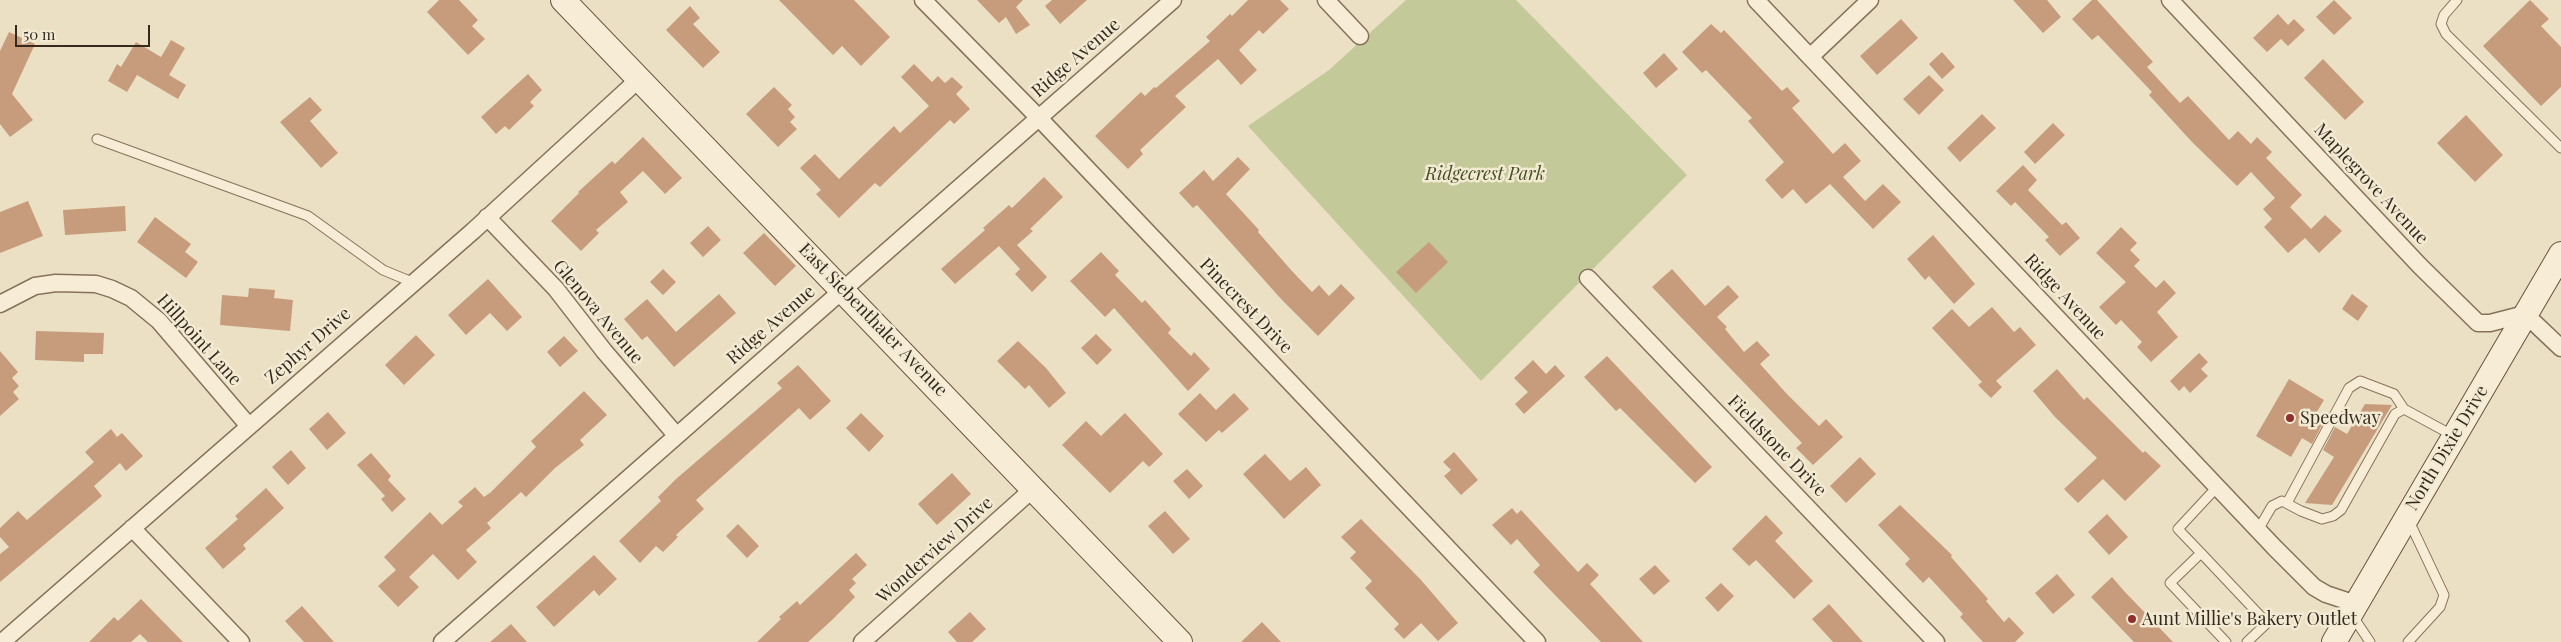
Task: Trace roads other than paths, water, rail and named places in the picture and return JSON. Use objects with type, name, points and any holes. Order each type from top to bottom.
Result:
[{"type":"main road","name":"East Siebenthaler Avenue","points":[[563,0],[843,289],[1180,642]]},
{"type":"main road","name":"North Dixie Drive","points":[[2334,642],[2561,254]]},
{"type":"street","name":"Pinecrest Drive","points":[[923,0],[1038,117],[1537,642]]},
{"type":"street","name":"Ridge Avenue","points":[[442,642],[1173,0]]},
{"type":"street","points":[[1326,0],[1360,36]]},
{"type":"street","name":"Ridge Avenue","points":[[1756,0],[2258,530],[2314,587],[2353,608]]},
{"type":"street","points":[[1810,57],[1870,0]]},
{"type":"street","name":"Maplegrove Avenue","points":[[2170,0],[2420,266],[2478,323],[2490,323],[2525,314]]},
{"type":"street","name":"Zephyr Drive","points":[[2,642],[487,217],[640,79]]},
{"type":"street","name":"Glenova Avenue","points":[[487,217],[556,289],[604,351],[676,435]]},
{"type":"street","name":"Fieldstone Drive","points":[[1588,278],[1936,642]]},
{"type":"street","name":"Hillpoint Lane","points":[[0,304],[35,286],[56,283],[96,284],[131,298],[159,321],[248,426]]},
{"type":"street","points":[[2525,314],[2561,348]]},
{"type":"street","name":"Wonderview Drive","points":[[862,642],[1034,488]]},
{"type":"street","points":[[132,528],[241,642]]},
{"type":"lane","points":[[2457,0],[2444,15],[2441,24],[2446,34],[2561,148]]},
{"type":"lane","points":[[96,139],[308,216],[383,270],[412,282]]},
{"type":"lane","points":[[2287,503],[2349,388],[2360,381],[2394,394],[2404,409],[2455,436]]},
{"type":"lane","points":[[2258,530],[2272,506],[2282,501],[2322,519],[2333,516],[2341,510],[2395,414],[2404,409]]},
{"type":"lane","points":[[2217,487],[2178,529],[2268,623],[2247,642]]},
{"type":"lane","points":[[2407,516],[2444,595],[2440,607],[2408,642]]},
{"type":"lane","points":[[2201,553],[2170,583],[2226,642]]},
{"type":"lane","points":[[2353,608],[2370,642]]},
{"type":"place","name":"Speedway","points":[[2290,418]]},
{"type":"place","name":"Aunt Millie's Bakery Outlet","points":[[2132,619]]},
{"type":"park label","name":"Ridgecrest Park","points":[[1485,174]]}]
